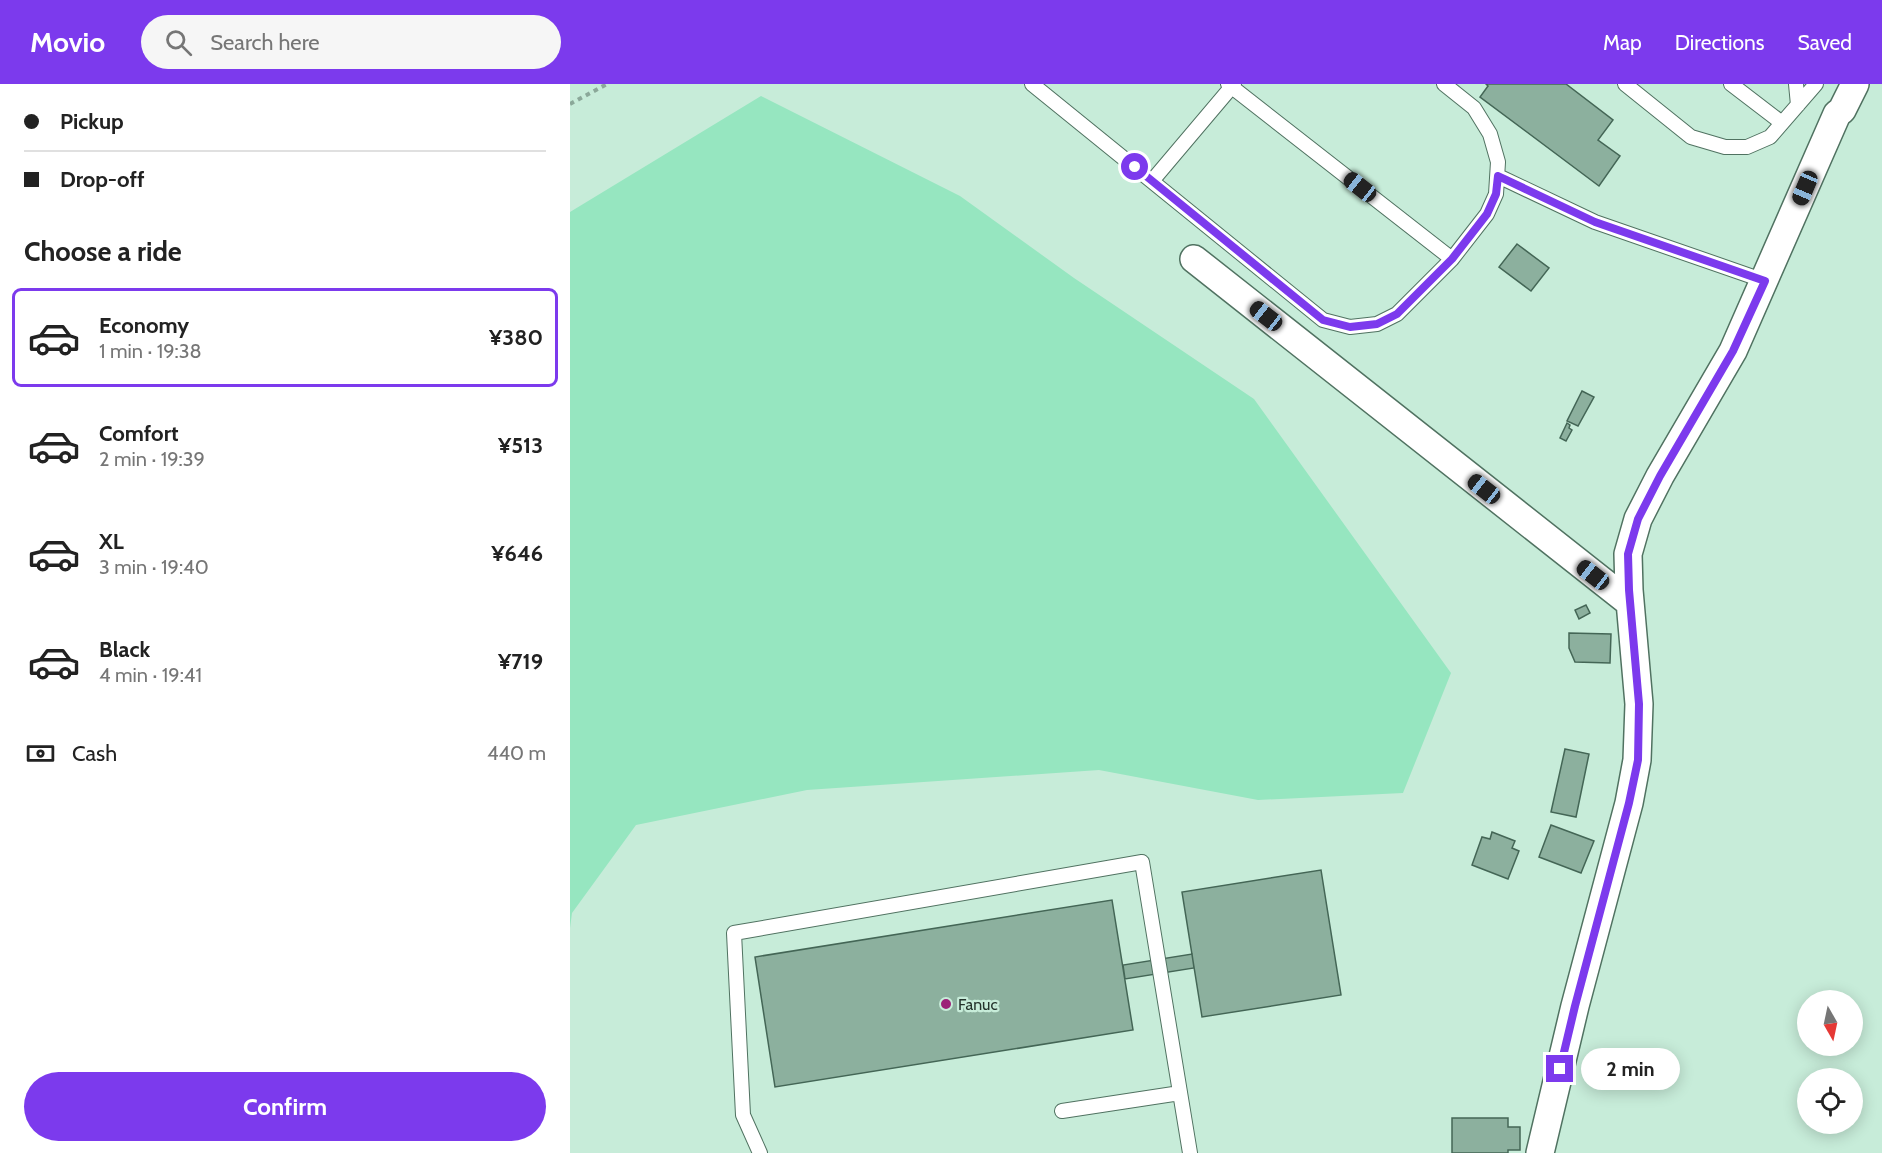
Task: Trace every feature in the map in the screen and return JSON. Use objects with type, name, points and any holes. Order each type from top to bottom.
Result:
[{"type":"street","points":[[1540,1153],[1638,760],[1639,704],[1628,554],[1638,519],[1660,476],[1733,351],[1837,114],[1842,110],[1855,84]]},
{"type":"street","points":[[1194,259],[1630,603]]},
{"type":"lane","points":[[1032,84],[1323,320],[1350,327],[1377,324],[1397,314],[1452,259],[1487,214],[1496,194],[1498,162],[1491,134],[1474,108],[1444,84]]},
{"type":"lane","points":[[1624,84],[1691,137],[1725,147],[1747,147],[1770,137],[1816,84]]},
{"type":"lane","points":[[1731,84],[1782,123]]},
{"type":"lane","points":[[1796,84],[1798,105]]},
{"type":"lane","points":[[1152,181],[1231,85],[1452,259]]},
{"type":"lane","points":[[1498,176],[1595,222],[1765,281]]},
{"type":"lane","points":[[760,1153],[743,1115],[735,933],[1142,862],[1190,1153]]},
{"type":"lane","points":[[1062,1111],[1180,1093]]},
{"type":"path","points":[[570,104],[607,84]]},
{"type":"green space","points":[[761,96],[960,196],[1074,278],[1254,399],[1451,673],[1403,793],[1258,800],[1099,770],[807,790],[636,825],[572,913],[570,928],[570,212]]},
{"type":"building","points":[[1486,84],[1566,84],[1613,120],[1598,140],[1620,156],[1599,186],[1480,97],[1488,86]]},
{"type":"building","points":[[1517,244],[1549,268],[1531,291],[1499,267]]},
{"type":"building","points":[[1582,391],[1594,397],[1578,426],[1567,421]]},
{"type":"building","points":[[1567,423],[1572,430],[1566,441],[1560,438]]},
{"type":"building","points":[[1586,605],[1590,613],[1579,619],[1575,610]]},
{"type":"building","points":[[1569,633],[1611,634],[1610,663],[1575,662],[1569,648]]},
{"type":"building","points":[[1565,749],[1589,754],[1576,817],[1551,812]]},
{"type":"building","points":[[1551,825],[1594,841],[1581,873],[1539,857]]},
{"type":"building","points":[[1492,832],[1515,841],[1512,848],[1519,851],[1508,879],[1472,865],[1482,837],[1490,839]]},
{"type":"building","points":[[1321,870],[1341,995],[1202,1017],[1182,892]]},
{"type":"building","name":"Fanuc","points":[[1112,900],[1133,1030],[775,1087],[755,957]]},
{"type":"building","points":[[1192,954],[1194,968],[1125,979],[1123,965]]},
{"type":"building","points":[[1452,1118],[1508,1118],[1508,1127],[1520,1127],[1520,1150],[1508,1150],[1508,1153],[1452,1153]]},
{"type":"place","name":"Fanuc","points":[[946,1004]]},
{"type":"route","points":[[1135,167],[1323,320],[1350,327],[1377,324],[1397,314],[1452,259],[1487,214],[1496,194],[1498,176],[1595,222],[1765,281],[1733,351],[1660,476],[1638,519],[1628,554],[1639,704],[1638,760],[1560,1069]]}]
